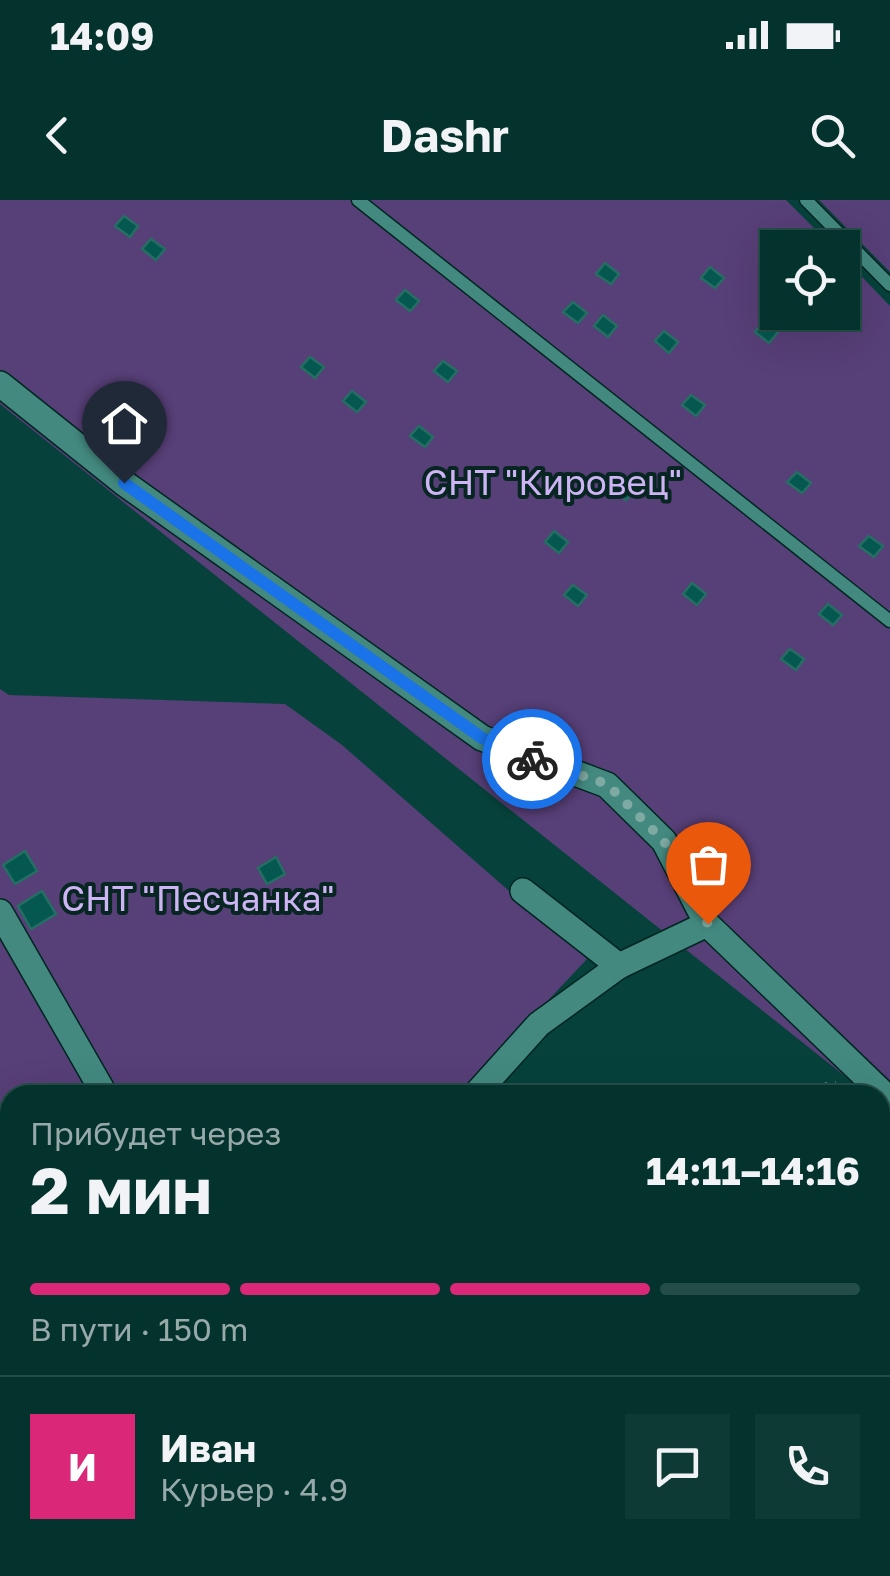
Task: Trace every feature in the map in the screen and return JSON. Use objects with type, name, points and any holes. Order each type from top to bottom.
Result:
[{"type":"street","points":[[0,384],[124,483],[482,738],[607,784],[664,841],[708,924],[874,1085]]},
{"type":"street","points":[[523,891],[619,966]]},
{"type":"street","points":[[0,912],[99,1085]]},
{"type":"street","points":[[484,1085],[539,1024],[619,966],[708,924]]},
{"type":"lane","points":[[358,200],[890,621]]},
{"type":"lane","points":[[806,200],[890,285]]},
{"type":"path","points":[[811,1085],[837,1082]]},
{"type":"green space","name":"СНТ \"Кировец\"","points":[[0,200],[786,200],[816,230],[760,230],[760,330],[860,330],[860,275],[890,306],[890,1085],[856,1085],[0,404]]},
{"type":"green space","points":[[819,200],[890,200],[890,272],[860,242],[860,230],[849,230]]},
{"type":"green space","name":"СНТ \"Песчанка\"","points":[[0,689],[9,695],[285,704],[342,745],[587,959],[468,1085],[0,1085]]},
{"type":"building","points":[[124,216],[138,226],[130,237],[115,226]]},
{"type":"building","points":[[151,239],[165,249],[156,260],[142,249]]},
{"type":"building","points":[[605,263],[619,274],[611,284],[596,274]]},
{"type":"building","points":[[710,267],[724,278],[715,288],[701,278]]},
{"type":"building","points":[[405,290],[419,301],[410,311],[396,300]]},
{"type":"building","points":[[573,302],[587,313],[578,323],[563,312]]},
{"type":"building","points":[[603,315],[617,326],[608,337],[594,326]]},
{"type":"building","points":[[760,326],[760,330],[778,332],[769,343],[755,332]]},
{"type":"building","points":[[664,331],[678,342],[669,353],[655,341]]},
{"type":"building","points":[[310,357],[324,367],[315,378],[301,367]]},
{"type":"building","points":[[443,361],[457,371],[448,382],[434,371]]},
{"type":"building","points":[[352,391],[366,402],[357,412],[343,401]]},
{"type":"building","points":[[691,395],[705,405],[696,416],[682,405]]},
{"type":"building","points":[[419,426],[433,437],[425,447],[410,436]]},
{"type":"building","points":[[797,472],[811,483],[802,493],[787,482]]},
{"type":"building","points":[[621,479],[635,490],[626,500],[612,489]]},
{"type":"building","points":[[554,531],[568,542],[559,553],[545,542]]},
{"type":"building","points":[[869,536],[883,546],[874,557],[859,546]]},
{"type":"building","points":[[692,583],[706,594],[697,605],[683,594]]},
{"type":"building","points":[[573,585],[587,595],[578,606],[564,595]]},
{"type":"building","points":[[828,604],[842,615],[833,625],[819,614]]},
{"type":"building","points":[[790,649],[804,659],[796,670],[781,659]]},
{"type":"building","points":[[25,851],[37,871],[15,884],[3,865]]},
{"type":"building","points":[[276,857],[285,874],[267,884],[258,868]]},
{"type":"building","points":[[42,891],[56,914],[31,929],[18,906]]},
{"type":"way so far","points":[[532,759],[607,784],[664,841],[708,924]]},
{"type":"route","points":[[124,483],[482,738],[532,759]]}]
